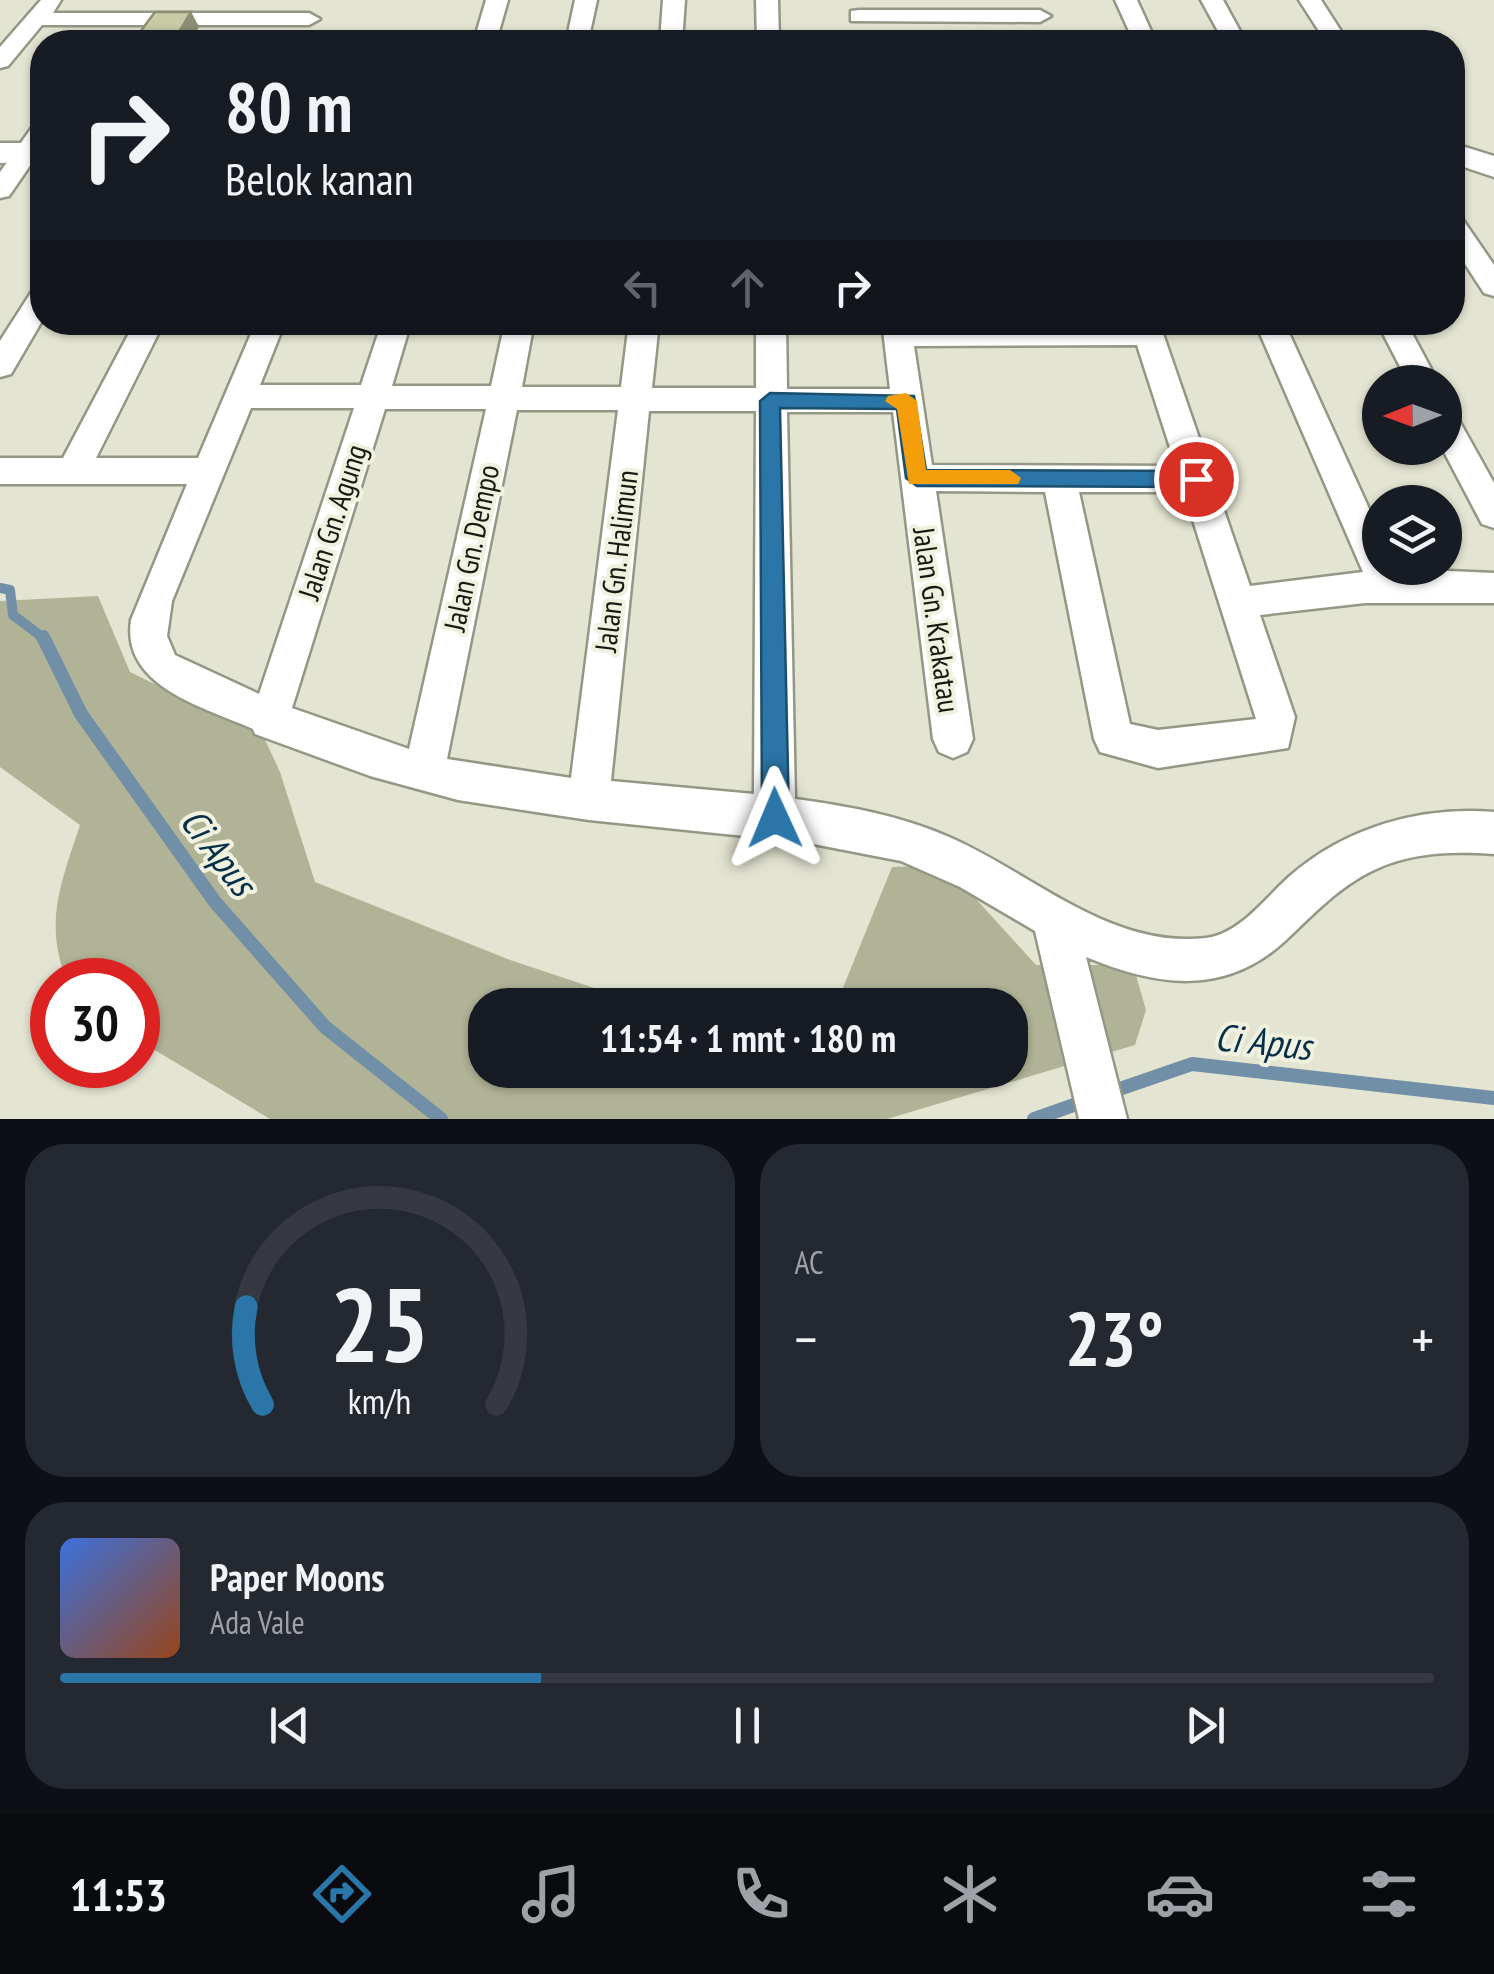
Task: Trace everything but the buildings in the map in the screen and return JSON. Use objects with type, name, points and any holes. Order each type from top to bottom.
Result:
[{"type":"street","points":[[0,62],[52,0]]},
{"type":"street","points":[[117,30],[139,0]]},
{"type":"street","points":[[488,30],[497,0]]},
{"type":"street","points":[[580,30],[586,0]]},
{"type":"street","points":[[672,30],[674,0]]},
{"type":"street","points":[[767,0],[768,30]]},
{"type":"street","points":[[1126,0],[1140,30]]},
{"type":"street","points":[[1212,0],[1228,30]]},
{"type":"street","points":[[1310,0],[1329,30]]},
{"type":"street","points":[[858,8],[1037,8]]},
{"type":"street","points":[[36,19],[314,10]]},
{"type":"street","points":[[0,190],[28,147]]},
{"type":"street","points":[[1465,157],[1494,168]]},
{"type":"street","points":[[1465,242],[1494,286]]},
{"type":"street","points":[[0,366],[30,317]]},
{"type":"street","points":[[73,471],[143,335]]},
{"type":"street","points":[[266,335],[154,601],[146,632],[151,654],[162,667],[269,721],[358,755],[500,789],[775,818],[902,841],[962,863],[1055,922],[1135,952],[1174,960],[1208,960],[1244,948],[1318,880],[1373,848],[1421,833],[1494,833]]},
{"type":"street","name":"Jalan Gn. Agung","points":[[269,721],[393,335]]},
{"type":"street","name":"Jalan Gn. Dempo","points":[[424,773],[517,335]]},
{"type":"street","name":"Jalan Gn. Halimun","points":[[589,800],[643,335]]},
{"type":"street","points":[[770,335],[775,818]]},
{"type":"street","name":"Jalan Gn. Krakatau","points":[[898,335],[953,739]]},
{"type":"street","points":[[1059,478],[1114,739],[1158,749],[1274,735],[1276,718],[1148,335]]},
{"type":"street","points":[[1276,335],[1362,531]]},
{"type":"street","points":[[1398,335],[1414,365]]},
{"type":"street","points":[[240,396],[906,401]]},
{"type":"street","points":[[1462,455],[1494,514]]},
{"type":"street","points":[[0,470],[208,471]]},
{"type":"street","points":[[917,478],[1196,479]]},
{"type":"street","points":[[1236,604],[1294,591],[1362,585]]},
{"type":"street","points":[[1429,585],[1494,588]]},
{"type":"street","points":[[1426,606],[1494,608]]},
{"type":"street","points":[[1055,922],[1102,1119]]},
{"type":"green space","points":[[98,596],[130,672],[169,691],[242,690],[280,772],[315,882],[510,960],[594,988],[468,988],[468,1088],[991,1088],[887,1119],[270,1119],[160,1053],[160,958],[60,958],[56,940],[58,902],[80,825],[0,767],[0,601]]},
{"type":"green space","points":[[945,865],[1036,965],[1133,965],[1146,1010],[1135,1045],[1028,1077],[1028,988],[843,988],[892,867]]},
{"type":"waterway","name":"Ci Apus","points":[[0,588],[10,590],[13,615],[44,638]]},
{"type":"waterway","name":"Ci Apus","points":[[44,638],[81,714],[215,902],[325,1027],[441,1119]]},
{"type":"waterway","name":"Ci Apus","points":[[1105,1094],[1192,1064],[1494,1098]]},
{"type":"waterway","name":"Ci Apus","points":[[1034,1119],[1088,1100]]},
{"type":"slow traffic","points":[[895,401],[906,401],[917,478],[1010,478]]},
{"type":"route","points":[[775,818],[770,401],[906,401],[917,478],[1196,479]]}]
